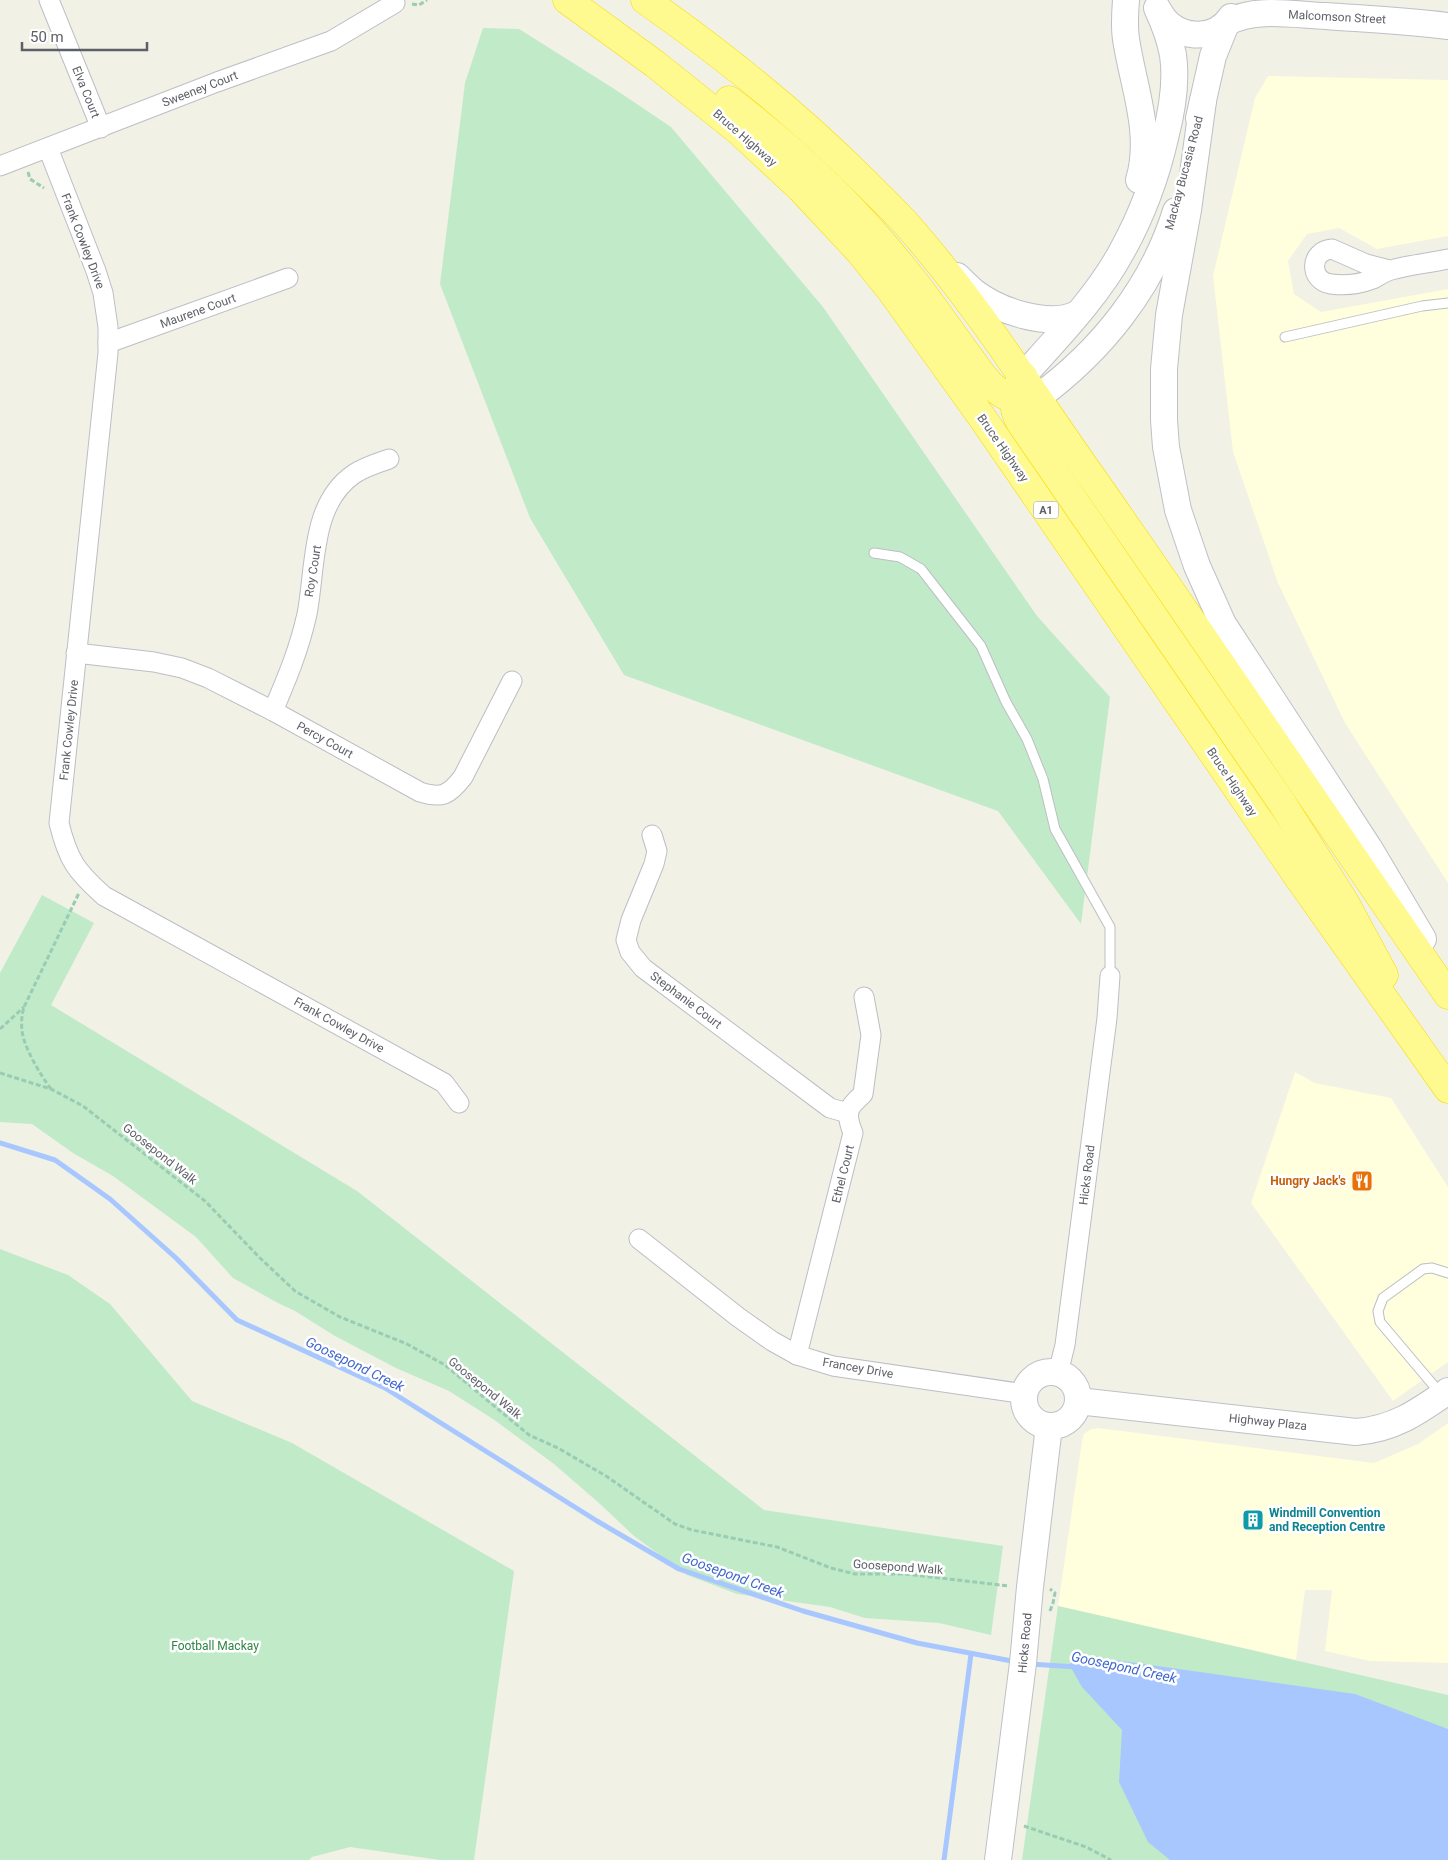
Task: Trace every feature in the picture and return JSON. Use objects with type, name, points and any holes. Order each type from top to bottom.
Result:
[{"type":"highway","name":"Bruce Highway","points":[[567,0],[654,64],[740,132],[801,189],[859,251],[892,292],[998,440],[1292,870],[1448,1089]]},
{"type":"highway","points":[[576,0],[631,32],[727,99],[778,139],[842,198],[892,255],[988,383],[1002,396],[1025,391]]},
{"type":"highway","points":[[645,0],[773,97],[846,163],[909,227],[962,294],[1025,391],[1448,995]]},
{"type":"highway","points":[[1025,391],[1015,411],[1024,428],[1282,803],[1344,901],[1374,956],[1418,1046]]},
{"type":"main road","points":[[909,227],[971,290],[992,303],[1043,320],[1063,319],[1080,310],[1128,211],[1142,170],[1144,127],[1126,37],[1126,0]]},
{"type":"main road","points":[[1025,391],[1060,335],[1121,252],[1138,219],[1153,181],[1163,148],[1172,104],[1174,73],[1170,42],[1156,4]]},
{"type":"main road","name":"Malcomson Street","points":[[1156,4],[1161,15],[1170,26],[1183,33],[1190,34],[1205,34],[1230,15],[1240,17],[1274,14],[1385,19],[1448,26]]},
{"type":"main road","name":"Mackay Bucasia Road","points":[[1025,391],[1072,371],[1118,322],[1143,284],[1163,246],[1173,219],[1213,56],[1230,15]]},
{"type":"main road","points":[[1203,101],[1188,210],[1169,315],[1164,369],[1166,447],[1178,510],[1197,566],[1223,624],[1369,848],[1448,980]]},
{"type":"main road","points":[[1049,1372],[1058,1373],[1072,1381],[1078,1392],[1077,1408],[1072,1416],[1061,1424],[1049,1426],[1040,1423],[1030,1416],[1026,1408],[1025,1394],[1032,1380],[1049,1372]]},
{"type":"main road","name":"Highway Plaza","points":[[1078,1401],[1356,1432],[1372,1431],[1398,1423],[1445,1393]]},
{"type":"main road","name":"Hicks Road","points":[[998,1860],[1023,1663],[1049,1426]]},
{"type":"street","name":"Elva Court","points":[[49,0],[101,128]]},
{"type":"street","name":"Sweeney Court","points":[[0,166],[217,82],[331,41],[395,3]]},
{"type":"street","name":"Frank Cowley Drive","points":[[48,148],[101,286],[108,327],[108,343],[60,823],[65,848],[74,865],[79,884],[128,909],[444,1083],[459,1103]]},
{"type":"street","points":[[1389,270],[1448,259]]},
{"type":"street","name":"Maurene Court","points":[[108,343],[288,278]]},
{"type":"street","name":"Roy Court","points":[[273,711],[295,660],[307,613],[315,553],[323,518],[334,493],[353,475],[365,467],[389,459]]},
{"type":"street","name":"Percy Court","points":[[76,653],[154,662],[182,668],[208,678],[273,711],[420,792],[446,802],[463,777],[512,681]]},
{"type":"street","name":"Stephanie Court","points":[[652,835],[657,851],[652,873],[631,920],[626,940],[630,952],[643,968],[830,1108],[848,1113]]},
{"type":"street","name":"Hicks Road","points":[[1058,1373],[1067,1335],[1108,1018],[1110,976]]},
{"type":"street","points":[[848,1113],[852,1103],[863,1094],[871,1035],[864,997]]},
{"type":"street","name":"Ethel Court","points":[[797,1355],[853,1133],[848,1120],[848,1113]]},
{"type":"street","name":"Francey Drive","points":[[639,1239],[738,1317],[772,1341],[797,1355],[833,1366],[1025,1394]]},
{"type":"lane","points":[[1284,336],[1422,306],[1448,303]]},
{"type":"lane","points":[[874,553],[900,558],[921,569],[981,646],[1006,702],[1030,746],[1043,779],[1055,829],[1110,927],[1110,976]]},
{"type":"lane","points":[[1445,1393],[1380,1322],[1378,1311],[1383,1298],[1423,1269],[1432,1268],[1448,1273]]},
{"type":"path","points":[[27,170],[30,179],[43,186],[48,192]]},
{"type":"path","points":[[51,1089],[40,1074],[22,1032],[21,1019],[24,1007],[76,898],[79,884]]},
{"type":"path","points":[[76,898],[79,884]]},
{"type":"path","points":[[0,1030],[24,1007]]},
{"type":"path","name":"Goosepond Walk","points":[[0,1073],[51,1089],[83,1106],[205,1201],[295,1291],[340,1317],[407,1344],[445,1365],[529,1435],[558,1448],[606,1476],[675,1524],[692,1530],[776,1547],[831,1568],[855,1574],[905,1574],[1012,1586]]},
{"type":"path","points":[[1043,1588],[1053,1590],[1056,1593],[1053,1603],[1044,1617]]},
{"type":"path","points":[[1024,1817],[1023,1826],[1086,1847],[1111,1860]]},
{"type":"shaded area","points":[[1268,76],[1448,80],[1448,236],[1377,249],[1339,228],[1307,234],[1288,261],[1294,294],[1321,312],[1448,289],[1448,883],[1345,723],[1278,583],[1233,452],[1213,276],[1255,98]]},
{"type":"shaded area","points":[[1295,1072],[1315,1083],[1391,1098],[1448,1187],[1448,1362],[1393,1401],[1251,1203]]},
{"type":"shaded area","points":[[1448,1423],[1448,1663],[1370,1661],[1325,1651],[1332,1590],[1305,1590],[1296,1660],[1058,1606],[1082,1441],[1084,1434],[1091,1429],[1098,1428],[1374,1463],[1418,1444]]},
{"type":"green space","points":[[483,28],[519,29],[671,127],[823,307],[1037,616],[1110,697],[1081,924],[998,811],[624,675],[530,518],[440,284],[465,83]]},
{"type":"green space","points":[[42,895],[94,923],[51,1005],[357,1191],[764,1510],[1003,1546],[991,1635],[939,1623],[865,1618],[830,1607],[737,1594],[687,1575],[634,1536],[554,1464],[493,1419],[449,1391],[396,1368],[233,1278],[196,1237],[113,1176],[73,1153],[32,1124],[0,1122],[0,973]]},
{"type":"green space","name":"Football Mackay","points":[[0,1249],[68,1275],[110,1304],[192,1401],[292,1443],[514,1571],[474,1860],[440,1860],[350,1847],[312,1857],[309,1860],[0,1860]]},
{"type":"green space","points":[[1058,1606],[1448,1695],[1448,1860],[1022,1860]]},
{"type":"water","points":[[1073,1654],[1355,1694],[1448,1729],[1448,1860],[1170,1860],[1148,1842],[1119,1782],[1122,1730],[1082,1687],[1070,1666]]},
{"type":"waterway","name":"Goosepond Creek","points":[[0,1143],[55,1160],[110,1199],[176,1258],[237,1320],[385,1388],[597,1521],[679,1569],[803,1611],[917,1643],[1017,1662]]},
{"type":"waterway","points":[[944,1860],[971,1654]]},
{"type":"waterway","name":"Goosepond Creek","points":[[1030,1664],[1077,1667]]},
{"type":"place","name":"Hungry Jack's","points":[[1362,1181]]},
{"type":"place","name":"Windmill Convention and Reception Centre","points":[[1253,1520]]}]
